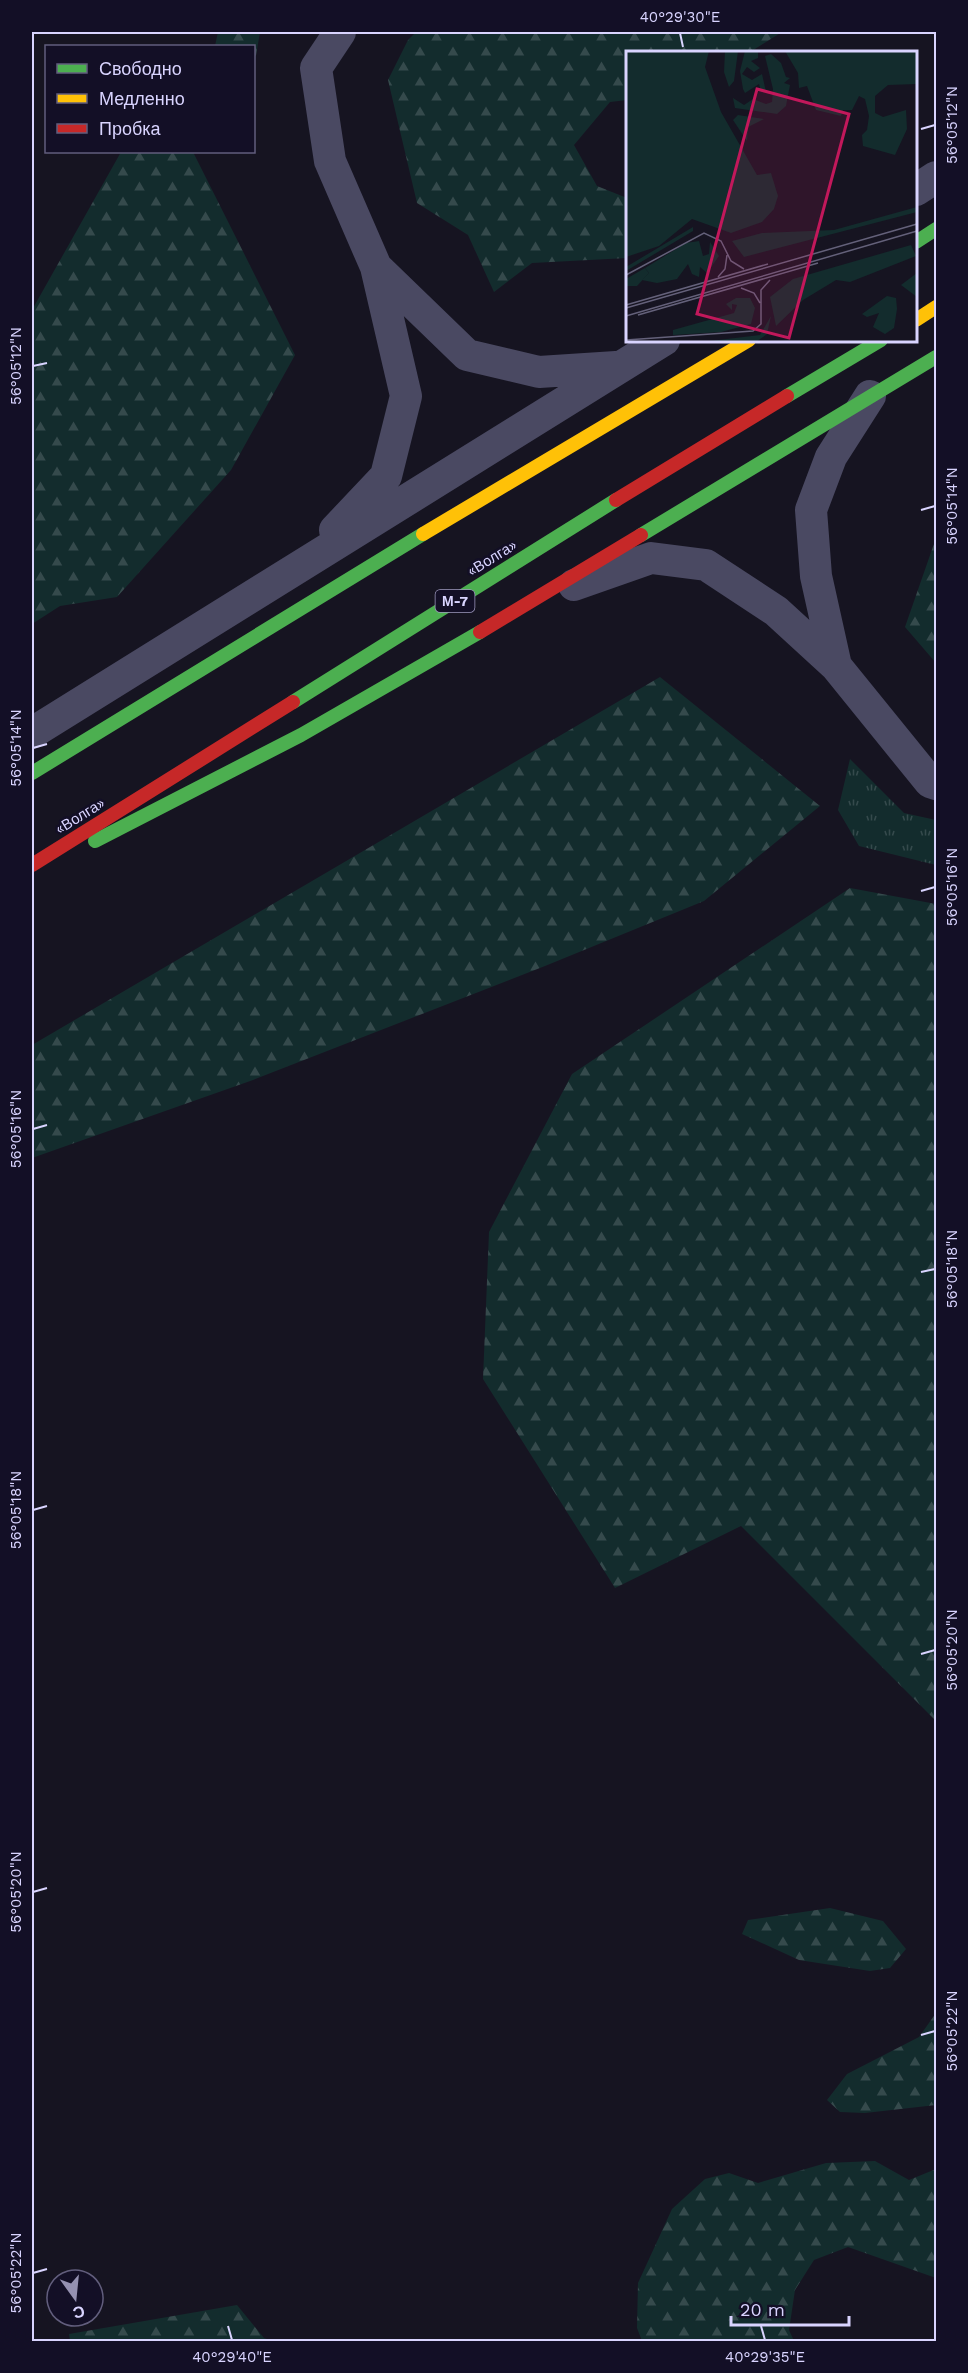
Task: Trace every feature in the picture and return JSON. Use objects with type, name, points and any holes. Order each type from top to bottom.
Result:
[{"type":"main road","points":[[917,241],[936,229]]},
{"type":"main road","points":[[917,319],[936,307]]},
{"type":"main road","points":[[32,773],[492,492],[745,342]]},
{"type":"main road","name":"«Волга»","points":[[32,865],[671,466],[878,342]]},
{"type":"main road","points":[[32,873],[301,735],[536,599],[936,357]]},
{"type":"street","points":[[308,559],[386,476],[406,396],[376,267],[330,161],[316,68],[340,32]]},
{"type":"street","points":[[917,189],[936,177]]},
{"type":"street","points":[[376,267],[467,355],[539,372],[620,366]]},
{"type":"street","points":[[32,733],[308,559],[661,342]]},
{"type":"street","points":[[836,666],[816,576],[812,510],[831,457],[870,396]]},
{"type":"street","points":[[536,599],[651,558],[706,565],[776,611],[836,666],[930,782],[936,784]]},
{"type":"green space","points":[[218,32],[260,32],[255,61],[255,45],[215,45]]},
{"type":"green space","points":[[416,32],[782,32],[752,51],[626,51],[626,100],[610,102],[574,145],[597,186],[626,198],[626,258],[532,263],[494,292],[468,235],[417,203],[388,80],[408,40]]},
{"type":"green space","points":[[120,153],[194,153],[295,355],[231,470],[117,597],[60,606],[32,624],[32,310]]},
{"type":"green space","points":[[936,538],[936,663],[905,627]]},
{"type":"green space","points":[[660,677],[820,806],[704,901],[253,1080],[32,1158],[32,1045]]},
{"type":"green space","points":[[850,759],[904,813],[936,820],[936,865],[859,846],[838,810]]},
{"type":"green space","points":[[850,888],[936,904],[936,1721],[741,1526],[615,1588],[483,1379],[489,1232],[572,1074]]},
{"type":"green space","points":[[830,1908],[883,1921],[906,1949],[890,1968],[870,1971],[799,1960],[742,1934],[748,1920]]},
{"type":"green space","points":[[936,2013],[936,2105],[865,2113],[840,2112],[827,2100],[847,2074],[919,2037]]},
{"type":"green space","points":[[875,2161],[909,2180],[936,2169],[936,2278],[848,2247],[814,2260],[795,2290],[789,2330],[794,2341],[642,2341],[637,2328],[638,2283],[672,2209],[705,2179],[729,2173],[758,2183],[826,2163]]},
{"type":"green space","points":[[237,2305],[264,2338],[273,2341],[70,2341],[69,2334]]},
{"type":"traffic: fast","points":[[917,241],[936,229]]},
{"type":"traffic: fast","points":[[787,396],[878,342]]},
{"type":"traffic: fast","points":[[641,535],[936,357]]},
{"type":"traffic: fast","points":[[293,702],[616,500]]},
{"type":"traffic: fast","points":[[32,773],[423,534]]},
{"type":"traffic: fast","points":[[95,841],[301,735],[480,632]]},
{"type":"traffic: slow","points":[[917,319],[936,307]]},
{"type":"traffic: slow","points":[[423,534],[746,342]]},
{"type":"traffic: jam","points":[[616,500],[787,396]]},
{"type":"traffic: jam","points":[[480,632],[641,535]]},
{"type":"traffic: jam","points":[[32,865],[293,702]]}]
